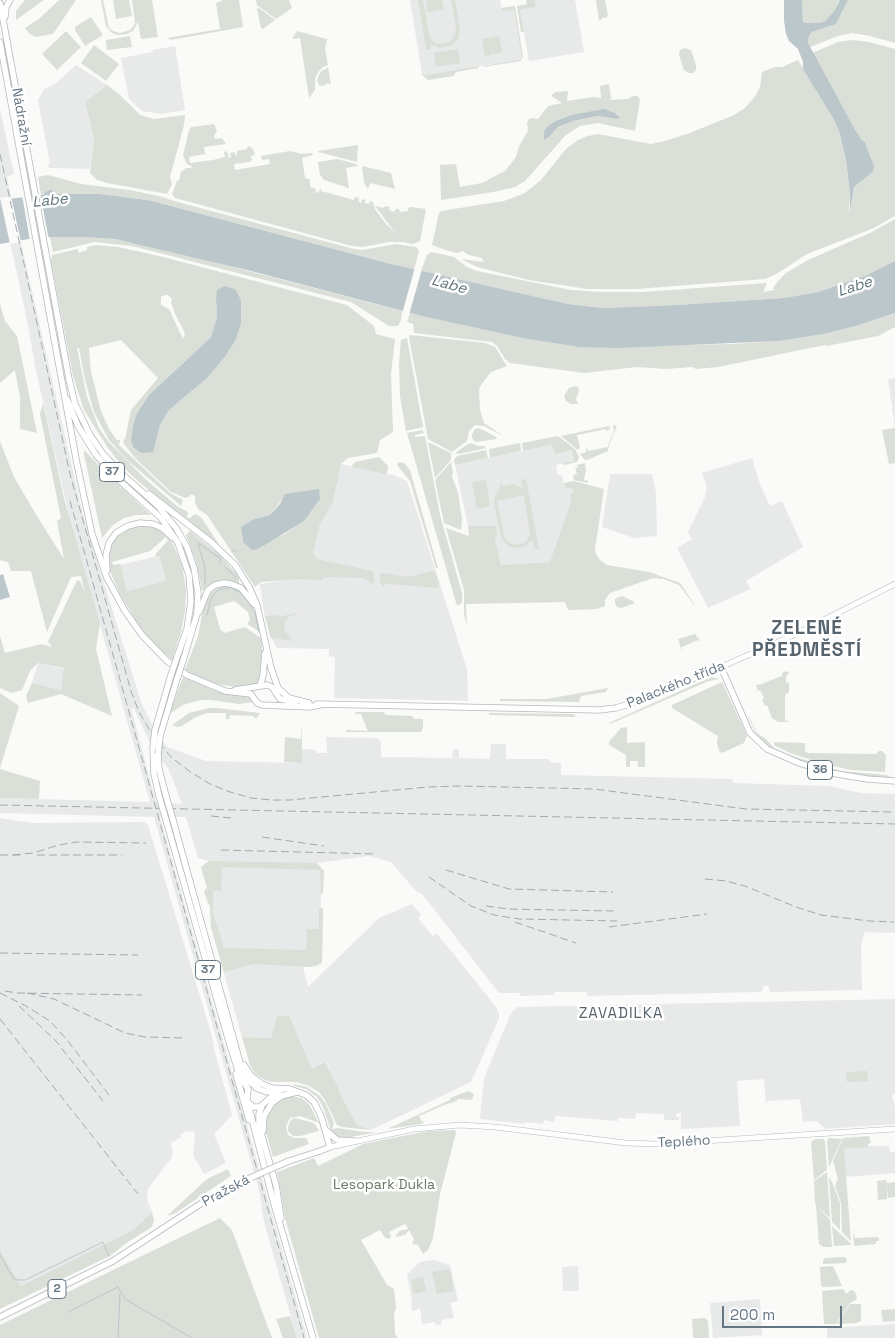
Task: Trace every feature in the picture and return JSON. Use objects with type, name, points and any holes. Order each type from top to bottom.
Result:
[{"type":"main road","points":[[5,29],[5,10],[10,0]]},
{"type":"main road","name":"Nádražní","points":[[0,3],[69,379],[84,425],[96,445],[109,461],[134,485]]},
{"type":"main road","name":"Nádražní","points":[[0,42],[59,366]]},
{"type":"main road","points":[[59,366],[89,521],[102,566],[114,591],[134,624],[159,653],[182,672],[228,692],[251,694],[259,704],[266,706],[273,702],[275,693],[270,675],[266,643],[255,599],[241,574],[230,559],[210,542],[156,499],[134,485]]},
{"type":"main road","name":"37","points":[[59,366],[68,402],[78,426],[87,441],[96,455],[112,472],[166,524],[178,543],[186,564],[190,588],[190,607],[186,629],[155,730],[153,748],[154,774],[173,820],[244,1074],[252,1085],[265,1091]]},
{"type":"main road","name":"37","points":[[134,485],[166,514],[187,547],[194,568],[197,587],[195,624],[160,736],[159,769],[166,820],[229,1042],[239,1074],[248,1093],[248,1102],[262,1158],[313,1338]]},
{"type":"main road","points":[[114,591],[107,571],[109,543],[116,533],[132,524],[149,523],[166,531],[176,542],[186,564]]},
{"type":"main road","points":[[241,574],[241,588]]},
{"type":"main road","points":[[195,624],[210,588],[224,583],[241,588],[253,602],[262,627]]},
{"type":"main road","name":"Palackého třída","points":[[275,693],[279,699],[284,701],[320,705],[591,710],[616,708],[644,700],[798,633],[895,584]]},
{"type":"main road","points":[[254,698],[263,676],[266,643]]},
{"type":"main road","points":[[268,658],[275,682],[281,693],[291,699],[309,703]]},
{"type":"main road","name":"36","points":[[721,667],[750,733],[767,749],[789,760],[822,771],[854,777],[895,781]]},
{"type":"main road","points":[[211,686],[236,690],[269,686],[275,693]]},
{"type":"main road","name":"Palackého třída","points":[[266,706],[309,707],[320,705]]},
{"type":"main road","name":"37","points":[[229,1042],[243,1100],[262,1158]]},
{"type":"main road","points":[[238,1050],[246,1069],[259,1082],[272,1088],[288,1088],[306,1095],[314,1102],[320,1111],[330,1147]]},
{"type":"main road","points":[[248,1093],[252,1089],[258,1088]]},
{"type":"main road","points":[[267,1101],[265,1091],[286,1090],[299,1092]]},
{"type":"main road","points":[[248,1102],[253,1107],[262,1106],[278,1094],[299,1092]]},
{"type":"main road","points":[[264,1145],[263,1119],[270,1105],[281,1096],[299,1092]]},
{"type":"main road","name":"37","points":[[262,1106],[259,1112],[259,1122],[276,1185],[288,1252]]},
{"type":"main road","name":"Teplého","points":[[474,1126],[626,1143],[656,1144],[895,1129]]},
{"type":"main road","name":"Pražská","points":[[0,1317],[108,1264],[208,1199],[236,1184],[289,1161],[330,1147],[421,1128],[474,1126]]},
{"type":"main road","points":[[324,1127],[337,1140],[355,1141]]},
{"type":"shaded area","points":[[410,0],[500,0],[502,11],[514,9],[522,59],[426,75],[422,74]]},
{"type":"shaded area","points":[[535,0],[575,0],[584,52],[529,61],[520,10],[536,7]]},
{"type":"shaded area","points":[[175,46],[185,110],[161,114],[142,111],[129,99],[121,58]]},
{"type":"shaded area","points":[[76,65],[107,85],[85,102],[94,139],[90,169],[49,168],[48,164],[50,164],[38,100],[44,89],[55,84]]},
{"type":"shaded area","points":[[0,109],[14,174],[7,177],[83,515],[141,702],[153,726],[167,747],[206,761],[301,763],[302,749],[316,750],[317,753],[327,753],[326,737],[378,738],[381,742],[381,757],[452,758],[453,749],[459,749],[459,758],[490,759],[491,744],[506,744],[506,759],[549,759],[550,762],[561,763],[561,775],[733,779],[733,783],[828,786],[861,793],[895,794],[895,933],[865,932],[861,945],[862,990],[770,992],[769,986],[764,986],[761,992],[587,996],[587,992],[554,992],[554,995],[520,996],[519,993],[499,993],[426,899],[421,893],[416,891],[391,862],[369,856],[317,863],[324,871],[323,893],[321,895],[321,908],[323,908],[322,962],[317,966],[303,967],[308,987],[379,918],[412,904],[421,915],[418,918],[433,936],[436,933],[499,1013],[499,1018],[471,1082],[371,1130],[357,1125],[338,1090],[326,1062],[312,1069],[277,1016],[271,1038],[242,1037],[211,927],[210,906],[204,891],[207,888],[201,867],[209,861],[198,858],[186,817],[160,817],[307,1338],[297,1338],[264,1222],[259,1190],[154,817],[0,813],[0,798],[150,802],[70,519],[36,371],[0,196]],"holes":[[[131,708],[134,709],[151,745],[169,770],[182,804],[156,802]]]},
{"type":"shaded area","points":[[895,378],[895,428],[888,379]]},
{"type":"shaded area","points":[[553,445],[555,454],[572,450],[574,461],[556,465],[558,475],[562,475],[565,489],[572,488],[573,494],[570,495],[571,502],[551,562],[501,565],[495,537],[496,527],[468,526],[455,465]]},
{"type":"shaded area","points":[[752,458],[760,484],[770,506],[782,501],[803,547],[746,581],[751,589],[708,608],[677,548],[692,539],[688,532],[705,497],[707,488],[702,473]]},
{"type":"shaded area","points":[[341,464],[393,475],[407,481],[467,669],[468,701],[334,698],[335,657],[329,656],[329,649],[277,648],[270,636],[264,613],[260,584],[298,578],[313,554],[320,524],[333,503]]},
{"type":"shaded area","points":[[610,474],[652,474],[656,492],[657,536],[634,538],[602,527]]},
{"type":"shaded area","points":[[160,555],[167,581],[127,591],[121,565]]},
{"type":"shaded area","points":[[38,663],[64,669],[61,690],[32,683]]},
{"type":"shaded area","points":[[0,818],[33,823],[144,822],[148,825],[212,1036],[232,1115],[214,1134],[226,1163],[204,1174],[193,1155],[195,1134],[192,1130],[191,1132],[183,1133],[180,1135],[181,1137],[170,1144],[173,1150],[172,1157],[148,1189],[147,1200],[152,1212],[133,1230],[21,1286],[0,1250]]},
{"type":"shaded area","points":[[895,999],[895,1094],[892,1095],[895,1107],[895,1124],[825,1129],[817,1121],[803,1122],[800,1099],[768,1101],[766,1104],[764,1079],[737,1081],[740,1126],[681,1129],[681,1113],[676,1114],[679,1120],[664,1120],[664,1114],[636,1113],[635,1119],[618,1118],[618,1121],[556,1116],[554,1122],[544,1120],[543,1124],[524,1122],[524,1124],[480,1119],[484,1078],[511,1013],[518,1007]]},
{"type":"shaded area","points":[[889,1146],[890,1152],[895,1152],[895,1173],[845,1177],[844,1149]]},
{"type":"shaded area","points":[[434,1260],[450,1265],[458,1301],[450,1303],[454,1318],[441,1320],[442,1324],[436,1325],[435,1322],[422,1324],[420,1308],[412,1310],[407,1274],[420,1262]]},
{"type":"shaded area","points":[[578,1266],[579,1291],[563,1291],[562,1267]]},
{"type":"shaded area","points":[[760,1299],[762,1335],[713,1338],[710,1303]]},
{"type":"shaded area","points":[[895,1324],[895,1338],[827,1338],[828,1328]]},
{"type":"green space","points":[[25,0],[44,0],[16,20],[16,11]]},
{"type":"green space","points":[[59,0],[76,0],[53,34],[35,37],[29,33],[25,28],[40,18]]},
{"type":"green space","points":[[101,0],[103,0],[109,28],[120,33],[130,30],[135,24],[132,0],[152,0],[158,37],[141,39],[138,22],[133,31],[127,34],[118,35],[112,33],[106,26]]},
{"type":"green space","points":[[113,0],[129,0],[132,16],[116,19]]},
{"type":"green space","points":[[223,0],[239,0],[243,27],[171,40],[167,38],[220,29],[216,3]]},
{"type":"green space","points":[[256,0],[289,0],[292,8],[276,19],[257,5]]},
{"type":"green space","points":[[418,0],[423,0],[430,38],[435,43],[442,44],[450,42],[455,35],[456,28],[451,0],[455,0],[460,31],[458,39],[452,45],[440,48],[430,44],[431,49],[426,50]]},
{"type":"green space","points":[[426,0],[442,0],[444,9],[428,12]]},
{"type":"green space","points":[[526,0],[535,0],[536,7],[520,10],[524,32],[521,32],[517,6],[527,4]]},
{"type":"green space","points":[[596,0],[605,0],[608,15],[599,21]]},
{"type":"green space","points":[[802,0],[840,0],[835,10],[825,21],[807,23],[803,22]]},
{"type":"green space","points":[[848,0],[895,0],[895,43],[852,33],[838,36],[810,47],[808,43],[812,32],[836,24]]},
{"type":"green space","points":[[515,6],[522,59],[514,10],[502,11],[501,8]]},
{"type":"green space","points":[[259,8],[275,20],[263,29],[261,28],[257,9]]},
{"type":"green space","points":[[91,17],[103,35],[85,46],[75,27]]},
{"type":"green space","points":[[66,31],[81,47],[57,70],[42,54]]},
{"type":"green space","points":[[297,31],[330,40],[327,40],[325,49],[328,65],[318,72],[315,79],[315,90],[309,98],[300,38],[292,39]]},
{"type":"green space","points":[[130,36],[132,47],[107,50],[106,40]]},
{"type":"green space","points":[[499,36],[502,52],[494,54],[492,46],[493,54],[485,56],[482,39]]},
{"type":"green space","points":[[852,40],[869,42],[895,49],[895,216],[874,228],[807,254],[765,279],[636,289],[587,289],[529,280],[477,267],[461,259],[484,262],[482,258],[462,251],[458,253],[452,252],[432,245],[441,211],[504,201],[525,193],[541,180],[566,149],[578,140],[598,134],[651,144],[690,133],[734,115],[745,108],[760,87],[762,72],[775,67],[782,67],[798,60],[839,131],[846,160],[850,211],[854,187],[869,175],[871,157],[865,142],[854,128],[812,53],[838,42]]},
{"type":"green space","points":[[94,45],[119,64],[106,81],[81,63]]},
{"type":"green space","points":[[685,48],[691,50],[696,65],[696,70],[693,73],[688,73],[684,70],[679,55],[680,50]]},
{"type":"green space","points":[[458,49],[460,63],[436,67],[434,53]]},
{"type":"green space","points":[[522,59],[521,61],[483,67],[483,66]]},
{"type":"green space","points":[[479,66],[479,68],[456,72],[454,76],[428,80],[421,74],[426,75]]},
{"type":"green space","points":[[328,67],[331,85],[328,83],[323,86],[319,85],[317,80],[319,75],[322,70]]},
{"type":"green space","points":[[609,84],[611,99],[609,100],[628,99],[633,96],[637,96],[640,99],[635,131],[598,123],[580,126],[566,135],[525,181],[515,187],[441,200],[440,165],[456,164],[460,187],[482,183],[505,171],[516,157],[519,146],[528,131],[527,122],[530,118],[538,119],[548,106],[562,103],[551,96],[555,92],[568,91],[567,101],[593,97],[601,98],[600,86]],"holes":[[[597,110],[610,111],[619,115],[617,119],[597,116],[573,121],[558,127],[550,136],[544,138],[544,132]]]},
{"type":"green space","points":[[107,85],[140,115],[154,119],[185,115],[170,177],[172,184],[167,194],[107,183],[97,180],[90,173],[94,139],[85,102]]},
{"type":"green space","points":[[214,124],[217,131],[214,139],[222,138],[226,144],[204,147],[205,154],[189,157],[190,163],[225,157],[224,152],[227,151],[229,158],[231,157],[230,153],[234,152],[237,157],[237,151],[247,149],[248,146],[252,148],[255,155],[251,156],[252,160],[250,162],[234,164],[235,170],[270,164],[269,159],[262,160],[261,156],[290,151],[302,154],[312,153],[313,155],[302,158],[305,178],[310,180],[310,187],[316,189],[315,192],[318,193],[321,188],[321,191],[354,200],[355,197],[359,198],[358,201],[361,203],[362,199],[365,200],[365,203],[373,202],[375,209],[386,224],[405,242],[389,242],[363,247],[352,246],[175,198],[172,194],[177,181],[180,179],[180,173],[192,166],[187,164],[183,155],[189,130],[191,127]]},
{"type":"green space","points":[[358,145],[357,162],[318,152],[318,151]]},
{"type":"green space","points":[[337,159],[358,166],[346,168],[349,189],[324,180],[320,175],[318,162]]},
{"type":"green space","points":[[362,166],[391,173],[395,189],[370,183],[368,189],[364,183]]},
{"type":"green space","points":[[48,175],[81,184],[130,190],[159,196],[354,249],[362,250],[396,244],[416,247],[419,251],[414,270],[148,200],[100,194],[54,194],[52,192],[41,195],[38,177]]},
{"type":"green space","points":[[375,206],[390,207],[389,210],[394,212],[396,209],[399,209],[400,212],[408,211],[408,208],[412,207],[426,209],[420,241],[413,244],[406,243],[393,230]]},
{"type":"green space","points":[[895,219],[895,261],[865,276],[818,292],[784,298],[603,308],[568,304],[421,271],[427,255],[431,252],[454,257],[467,267],[477,271],[571,290],[643,292],[767,283],[763,292],[775,290],[773,288],[786,273],[808,260],[870,233]]},
{"type":"green space","points":[[50,237],[114,239],[164,249],[402,311],[401,320],[398,326],[389,326],[351,302],[132,246],[94,242],[53,252]]},
{"type":"green space","points":[[97,245],[118,247],[159,256],[347,305],[374,326],[376,334],[395,339],[391,374],[393,432],[380,440],[377,453],[348,458],[341,464],[333,503],[320,524],[313,554],[317,559],[372,571],[374,583],[370,584],[371,582],[364,578],[323,577],[323,580],[298,579],[261,582],[255,587],[207,515],[198,509],[195,496],[191,494],[185,498],[171,492],[135,458],[124,444],[123,440],[125,439],[131,410],[158,378],[121,340],[89,348],[91,372],[101,411],[109,429],[117,440],[120,440],[119,445],[170,493],[183,500],[181,506],[127,460],[109,440],[94,412],[79,348],[77,348],[87,397],[99,428],[108,441],[143,477],[177,506],[188,512],[187,518],[195,514],[201,517],[218,543],[217,545],[122,466],[84,410],[73,376],[51,261],[52,255],[78,249],[79,253],[87,250],[87,247]],"holes":[[[225,286],[235,289],[235,341],[224,358],[206,379],[169,410],[158,432],[133,447],[131,440],[133,425],[137,413],[149,395],[211,337],[217,317],[216,299]],[[165,295],[172,299],[171,302],[175,314],[185,333],[183,339],[169,309],[161,305],[161,297]],[[284,497],[320,499],[305,520],[258,549],[243,542],[241,527],[254,519],[270,515]]]},
{"type":"green space","points":[[0,304],[5,321],[17,336],[37,433],[20,429],[20,397],[15,370],[0,383]]},
{"type":"green space","points":[[410,313],[522,338],[578,347],[733,344],[779,341],[824,334],[895,313],[895,327],[878,336],[718,367],[666,369],[637,367],[584,373],[510,363],[492,342],[414,333],[413,324],[407,322]]},
{"type":"green space","points":[[410,335],[485,343],[495,347],[507,366],[491,372],[481,385],[479,390],[480,410],[484,423],[505,437],[484,426],[475,425],[469,431],[467,441],[452,452],[428,439]]},
{"type":"green space","points":[[407,338],[423,427],[406,431],[400,396],[399,364],[401,340]]},
{"type":"green space","points":[[578,387],[579,391],[576,399],[578,404],[571,404],[566,401],[564,396],[569,388]]},
{"type":"green space","points":[[43,403],[64,498],[100,623],[96,649],[112,716],[61,694],[28,703],[26,696],[32,683],[61,690],[64,668],[38,663],[30,671],[22,690],[12,693],[0,688],[0,636],[5,653],[42,644],[52,647],[48,642],[77,580],[80,581],[85,593],[81,576],[71,577],[47,632],[31,571],[11,571],[8,562],[0,560],[0,441],[14,477],[64,559],[57,521],[61,518],[40,414]]},
{"type":"green space","points":[[613,425],[617,426],[608,451],[585,460],[580,454],[586,452],[587,448],[588,451],[608,447],[614,431]]},
{"type":"green space","points":[[609,426],[610,429],[607,431],[606,429],[577,435],[580,448],[578,450],[561,436]]},
{"type":"green space","points":[[479,428],[497,439],[476,442],[472,438],[472,434],[475,429]]},
{"type":"green space","points":[[895,428],[895,463],[889,464],[882,430]]},
{"type":"green space","points":[[422,430],[424,433],[415,435],[415,437],[425,436],[440,515],[462,593],[462,603],[457,606],[407,433]]},
{"type":"green space","points":[[558,436],[575,449],[579,457],[577,462],[564,465],[563,463],[574,461],[572,450],[555,454],[552,445],[523,451],[522,443]]},
{"type":"green space","points":[[428,442],[451,453],[451,460],[435,478]]},
{"type":"green space","points":[[471,443],[486,448],[460,454],[455,453],[468,444]]},
{"type":"green space","points":[[520,443],[521,451],[490,458],[489,449]]},
{"type":"green space","points":[[84,450],[151,515],[136,515],[124,518],[113,525],[102,538]]},
{"type":"green space","points":[[486,450],[488,458],[455,465],[454,460],[457,456]]},
{"type":"green space","points":[[379,457],[388,466],[387,474],[351,467],[355,462]]},
{"type":"green space","points":[[399,462],[404,463],[410,470],[438,568],[436,568],[410,481],[397,465]]},
{"type":"green space","points":[[451,462],[452,476],[458,493],[462,519],[461,530],[444,523],[435,480]]},
{"type":"green space","points":[[585,463],[584,480],[588,481],[588,483],[574,480],[573,475],[577,474],[575,468],[578,468],[577,465]]},
{"type":"green space","points":[[526,479],[539,549],[535,549],[532,539],[527,545],[519,548],[510,547],[501,536],[494,503],[495,495],[500,488],[499,485],[502,484],[503,486],[513,484],[523,488],[521,480]],"holes":[[[524,495],[530,535],[525,543],[514,545],[507,541],[504,536],[497,501]]]},
{"type":"green space","points":[[486,480],[490,506],[477,509],[472,482]]},
{"type":"green space","points":[[574,481],[604,489],[595,549],[600,560],[607,565],[649,572],[680,583],[695,606],[679,585],[664,579],[653,578],[610,593],[605,600],[605,606],[597,609],[568,610],[565,602],[466,604],[467,626],[464,614],[464,590],[446,528],[469,536],[468,526],[496,526],[497,534],[495,538],[501,565],[550,562],[571,502],[570,494],[573,494],[572,488],[565,489],[564,483]]},
{"type":"green space","points":[[133,526],[156,528],[168,536],[182,565],[186,589],[185,611],[181,632],[172,660],[151,641],[136,621],[120,594],[109,569],[108,555],[111,545],[118,535]],"holes":[[[166,537],[168,540],[155,555],[160,556],[166,581],[127,591],[121,565],[113,565],[112,562],[150,551]]]},
{"type":"green space","points":[[190,531],[220,555],[239,577],[239,583],[226,580],[218,581],[202,590],[196,561],[186,535]]},
{"type":"green space","points":[[433,571],[439,581],[438,588],[391,584],[385,584],[384,587],[380,583],[380,574],[383,573],[408,577]]},
{"type":"green space","points":[[229,585],[239,590],[252,605],[260,632],[247,624],[250,620],[248,612],[234,601],[214,607],[220,629],[224,633],[245,627],[262,639],[262,676],[259,684],[242,688],[217,684],[185,670],[198,636],[203,609],[208,595],[219,586]]},
{"type":"green space","points":[[622,596],[635,603],[621,608],[617,607],[615,599]]},
{"type":"green space","points":[[297,613],[288,617],[284,623],[285,631],[292,641],[271,638],[265,616],[277,615],[278,617]]},
{"type":"green space","points":[[695,634],[701,642],[698,640],[682,647],[682,651],[678,639]]},
{"type":"green space","points":[[787,671],[789,673],[786,676],[786,683],[789,682],[789,692],[785,695],[785,721],[787,720],[788,722],[778,722],[772,718],[767,705],[765,706],[762,700],[764,698],[756,685],[782,676],[782,673]]},
{"type":"green space","points":[[183,677],[215,691],[250,696],[254,702],[239,704],[200,700],[183,705],[171,713]]},
{"type":"green space","points":[[711,677],[720,679],[709,681],[609,723]]},
{"type":"green space","points":[[722,682],[747,736],[744,743],[722,753],[719,751],[717,743],[718,736],[672,708],[672,705]]},
{"type":"green space","points":[[608,688],[606,692],[581,696],[579,702],[500,701],[500,699],[547,699]]},
{"type":"green space","points":[[0,693],[19,706],[0,768]]},
{"type":"green space","points":[[209,708],[260,713],[257,718],[254,718],[254,716],[230,715],[229,719],[226,719],[226,713],[207,713],[194,718],[182,726],[172,725],[189,713]]},
{"type":"green space","points":[[355,712],[383,712],[386,715],[412,716],[414,719],[423,719],[423,728],[421,732],[346,732],[346,730],[368,731],[361,714],[356,714]]},
{"type":"green space","points":[[489,713],[573,714],[576,717],[489,715]]},
{"type":"green space","points":[[748,717],[757,733],[774,748],[789,755],[841,771],[887,775],[892,778],[862,776],[827,769],[773,750],[757,735]]},
{"type":"green space","points":[[302,722],[302,763],[284,762],[285,737],[301,739]]},
{"type":"green space","points":[[622,727],[627,727],[627,743],[645,742],[645,767],[638,767],[638,761],[630,761],[630,767],[626,767],[626,755],[609,745],[609,742]]},
{"type":"green space","points":[[774,742],[805,743],[805,751],[808,753],[876,754],[882,751],[886,755],[885,772],[851,770],[820,763],[790,753],[774,745]]},
{"type":"green space","points":[[0,769],[40,781],[39,799],[0,798]]},
{"type":"green space","points":[[209,861],[316,863],[324,871],[323,893],[321,895],[320,870],[222,867],[221,891],[213,891],[213,913],[224,948],[306,950],[307,929],[319,929],[319,908],[323,908],[322,963],[311,967],[253,964],[224,972],[211,927],[210,906],[204,891],[207,888],[201,867]]},
{"type":"green space","points":[[277,1016],[289,1016],[312,1069],[325,1062],[357,1125],[371,1130],[337,1125],[325,1100],[319,1092],[309,1086],[296,1082],[271,1082],[255,1074],[250,1065],[242,1037],[271,1038]]},
{"type":"green space","points":[[867,1071],[868,1081],[847,1082],[846,1072]]},
{"type":"green space","points":[[294,1084],[307,1087],[320,1096],[326,1104],[334,1123],[332,1129],[377,1132],[345,1138],[336,1137],[331,1131],[323,1107],[317,1097],[306,1089],[294,1086]]},
{"type":"green space","points":[[468,1091],[474,1094],[472,1100],[457,1099],[457,1101],[419,1116],[422,1122],[425,1121],[422,1124],[387,1129],[450,1100],[450,1098]]},
{"type":"green space","points":[[291,1096],[301,1098],[309,1104],[319,1123],[300,1116],[290,1118],[286,1126],[288,1135],[294,1138],[306,1138],[309,1144],[273,1157],[264,1125],[268,1111],[278,1099]]},
{"type":"green space","points":[[295,1118],[314,1123],[319,1131],[293,1136],[288,1131],[288,1126],[291,1120]]},
{"type":"green space","name":"Lesopark Dukla","points":[[455,1130],[456,1133],[440,1194],[433,1238],[428,1250],[423,1254],[418,1245],[412,1244],[414,1239],[409,1230],[405,1235],[395,1237],[399,1231],[408,1229],[405,1224],[389,1232],[390,1239],[385,1238],[380,1230],[361,1240],[387,1285],[394,1289],[396,1308],[394,1313],[395,1334],[398,1338],[319,1338],[286,1222],[277,1172],[314,1158],[318,1166],[363,1144],[428,1131]]},
{"type":"green space","points":[[869,1136],[871,1143],[868,1144],[868,1147],[844,1149],[851,1241],[842,1232],[841,1203],[835,1186],[838,1179],[833,1161],[843,1138]]},
{"type":"green space","points":[[829,1138],[842,1139],[829,1167],[827,1141]]},
{"type":"green space","points":[[815,1139],[823,1139],[825,1141],[827,1170],[814,1180],[811,1142]]},
{"type":"green space","points":[[228,1169],[231,1176],[174,1214],[167,1216],[207,1179]]},
{"type":"green space","points":[[827,1172],[830,1218],[815,1204],[814,1181]]},
{"type":"green space","points":[[829,1177],[840,1203],[840,1230],[832,1222]]},
{"type":"green space","points":[[886,1180],[887,1183],[895,1182],[895,1197],[888,1198],[887,1187],[887,1199],[878,1200],[877,1181]]},
{"type":"green space","points":[[816,1205],[830,1220],[832,1247],[823,1247],[819,1244]]},
{"type":"green space","points":[[152,1212],[154,1221],[152,1227],[110,1256],[0,1309],[0,1250],[21,1286],[133,1230]]},
{"type":"green space","points":[[220,1218],[232,1230],[272,1338],[0,1338],[0,1325]]},
{"type":"green space","points":[[832,1226],[851,1244],[851,1245],[834,1246]]},
{"type":"green space","points":[[853,1231],[855,1238],[876,1237],[879,1238],[879,1241],[876,1241],[876,1244],[854,1246]]},
{"type":"green space","points":[[845,1257],[847,1259],[846,1263],[823,1264],[825,1258]]},
{"type":"green space","points":[[833,1266],[842,1286],[823,1287],[821,1285],[820,1267]]},
{"type":"green space","points":[[450,1269],[454,1291],[437,1294],[432,1272]]},
{"type":"green space","points":[[423,1277],[426,1291],[414,1294],[411,1280]]},
{"type":"green space","points":[[843,1289],[846,1294],[851,1290],[854,1291],[857,1296],[856,1300],[850,1303],[836,1324],[824,1324],[822,1291]]},
{"type":"green space","points":[[850,1304],[861,1304],[861,1321],[837,1324]]},
{"type":"green space","points":[[895,1309],[895,1321],[883,1322],[881,1310]]},
{"type":"green space","points":[[290,1316],[297,1338],[283,1338],[276,1319]]},
{"type":"green space","points":[[705,1318],[708,1321],[709,1338],[693,1338],[692,1319]]},
{"type":"water","points":[[784,0],[802,0],[803,22],[820,23],[825,21],[835,10],[840,0],[848,0],[836,24],[812,32],[808,43],[854,128],[865,142],[874,166],[873,171],[854,187],[850,211],[846,160],[839,131],[803,69],[803,62],[798,49],[789,41],[786,34]]},
{"type":"water","points":[[604,109],[620,117],[617,119],[597,116],[573,121],[558,127],[544,140],[544,132],[547,127],[556,121],[572,115]]},
{"type":"water","name":"Labe","points":[[52,190],[54,194],[100,194],[148,200],[391,264],[568,304],[603,308],[784,298],[818,292],[865,276],[895,261],[895,313],[824,334],[779,341],[619,348],[578,347],[522,338],[422,316],[247,270],[115,239],[40,237],[0,244],[0,200],[43,195],[47,191]]},
{"type":"water","points":[[225,286],[235,289],[241,300],[241,324],[235,341],[224,358],[206,379],[169,410],[160,425],[153,452],[141,453],[133,447],[131,440],[137,413],[149,395],[211,337],[217,317],[217,290]]},
{"type":"water","points":[[319,489],[320,499],[301,523],[258,549],[252,550],[243,542],[241,527],[254,519],[270,515],[280,504],[285,494]]},
{"type":"water","points":[[3,574],[10,597],[0,600],[0,575]]},
{"type":"pier","points":[[40,193],[49,240],[30,241],[22,195]]},
{"type":"pier","points":[[11,196],[21,242],[10,244],[0,198]]},
{"type":"pier","points":[[415,267],[422,269],[409,315],[402,314]]},
{"type":"waterway","points":[[205,584],[205,568],[198,543],[221,559],[220,563]]},
{"type":"waterway","points":[[232,551],[237,552]]},
{"type":"waterway","points":[[225,567],[236,579]]},
{"type":"waterway","points":[[207,615],[214,594],[220,589],[231,588]]},
{"type":"waterway","points":[[233,589],[242,593]]},
{"type":"waterway","points":[[249,602],[255,613],[259,632]]},
{"type":"waterway","points":[[0,1255],[13,1278],[18,1280],[25,1280],[103,1242],[109,1256]]},
{"type":"waterway","points":[[68,1312],[118,1287],[125,1299],[192,1338]]},
{"type":"waterway","points":[[118,1338],[120,1294]]},
{"type":"railway","points":[[0,154],[70,474],[131,691],[139,712],[152,734],[171,757],[189,771],[210,784],[230,792],[251,798],[271,800],[459,786],[594,789],[746,809],[895,812]]},
{"type":"railway","points":[[70,501],[304,1338]]},
{"type":"railway","points":[[0,805],[895,824]]},
{"type":"railway","points":[[211,816],[231,818]]},
{"type":"railway","points":[[262,837],[324,846]]},
{"type":"railway","points":[[13,855],[33,853],[76,842],[146,843]]},
{"type":"railway","points":[[221,850],[377,854]]},
{"type":"railway","points":[[0,855],[20,855]]},
{"type":"railway","points":[[37,855],[122,855]]},
{"type":"railway","points":[[446,870],[509,889],[613,892]]},
{"type":"railway","points":[[429,877],[471,906],[494,915],[519,919],[617,921]]},
{"type":"railway","points":[[705,879],[726,881],[745,886],[821,915],[894,922]]},
{"type":"railway","points":[[486,906],[508,909],[614,911]]},
{"type":"railway","points":[[609,927],[707,914]]},
{"type":"railway","points":[[515,922],[576,943]]},
{"type":"railway","points":[[0,953],[138,955]]},
{"type":"railway","points":[[5,991],[17,993],[142,995]]},
{"type":"railway","points":[[0,993],[50,1021],[68,1041],[109,1095]]},
{"type":"railway","points":[[27,993],[54,999],[125,1033],[145,1037],[184,1038]]},
{"type":"railway","points":[[19,1006],[56,1041],[103,1101]]},
{"type":"railway","points":[[0,1019],[138,1194]]},
{"type":"district","name":"ZELENÉ PŘEDMĚSTÍ","points":[[807,640]]},
{"type":"district","name":"ZAVADILKA","points":[[621,1014]]}]
